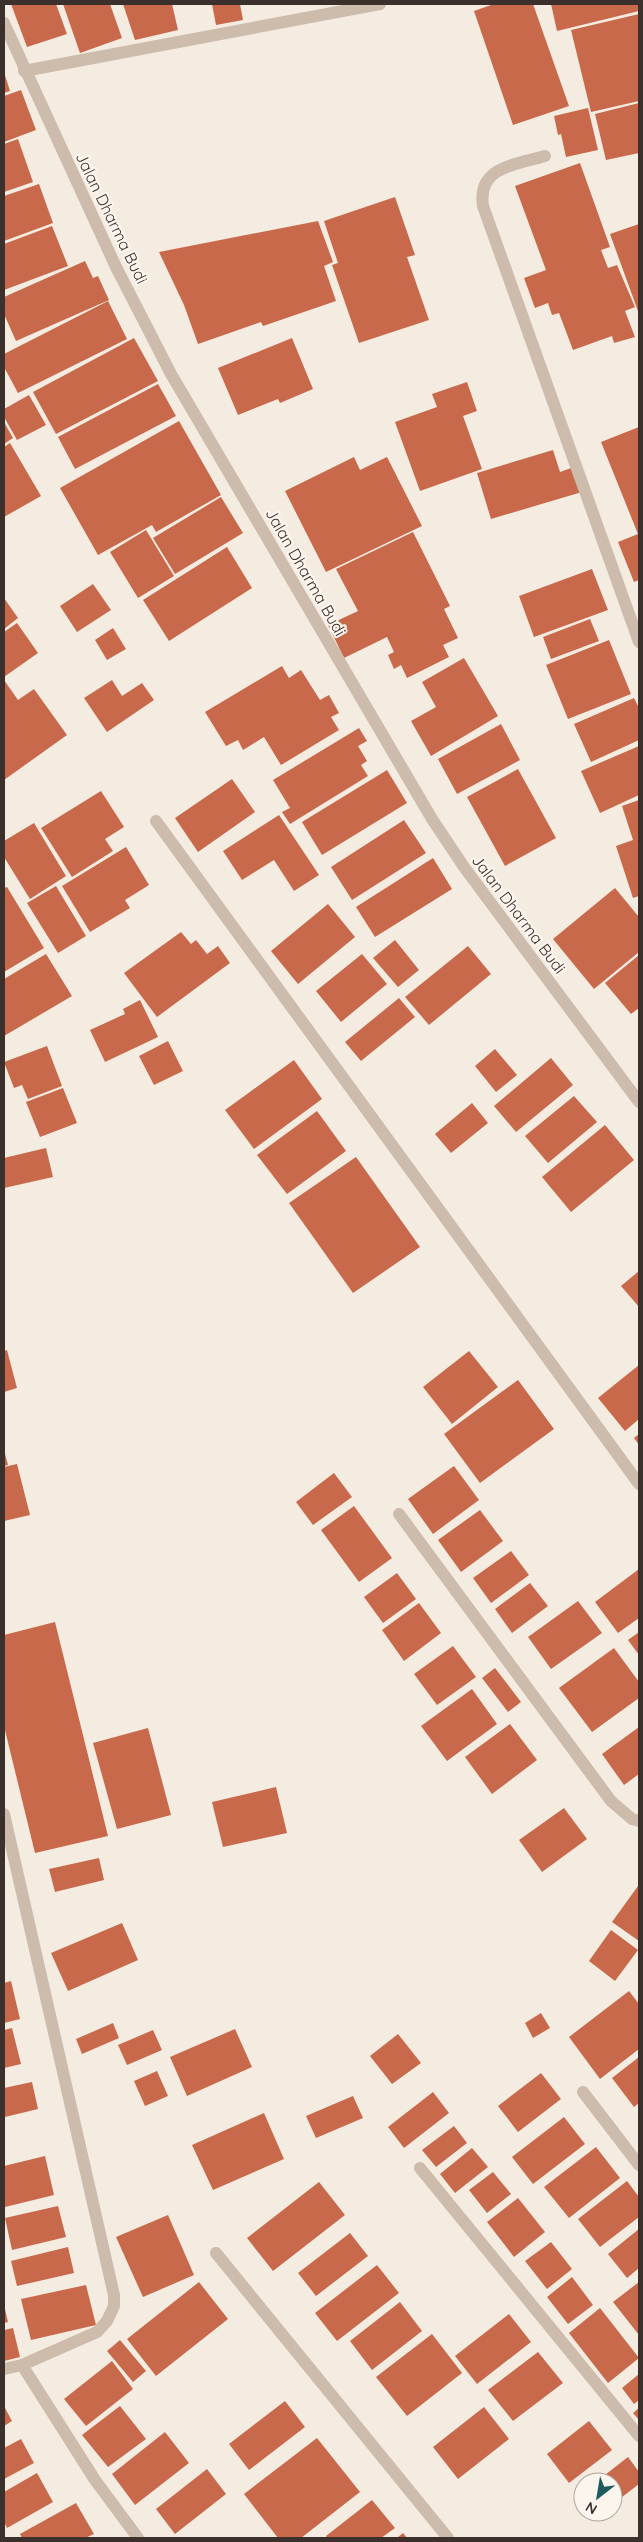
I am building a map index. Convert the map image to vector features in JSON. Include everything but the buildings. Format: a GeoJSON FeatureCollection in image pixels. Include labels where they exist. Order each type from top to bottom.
{"type":"FeatureCollection","features":[{"type":"Feature","properties":{"kind":"street"},"geometry":{"type":"LineString","coordinates":[[24,71],[380,4]]}},
{"type":"Feature","properties":{"kind":"street","name":"Jalan Dharma Budi"},"geometry":{"type":"LineString","coordinates":[[4,23],[24,71],[116,267],[171,374],[432,819],[464,867],[639,1102]]}},
{"type":"Feature","properties":{"kind":"street"},"geometry":{"type":"LineString","coordinates":[[545,156],[496,171],[487,179],[483,190],[484,206],[639,642]]}},
{"type":"Feature","properties":{"kind":"street"},"geometry":{"type":"LineString","coordinates":[[156,821],[639,1484]]}},
{"type":"Feature","properties":{"kind":"street"},"geometry":{"type":"LineString","coordinates":[[399,1514],[611,1801],[632,1819],[639,1821]]}},
{"type":"Feature","properties":{"kind":"street"},"geometry":{"type":"LineString","coordinates":[[4,1814],[114,2295],[114,2306],[107,2320],[97,2332],[22,2365],[4,2369]]}},
{"type":"Feature","properties":{"kind":"street"},"geometry":{"type":"LineString","coordinates":[[583,2092],[639,2165]]}},
{"type":"Feature","properties":{"kind":"street"},"geometry":{"type":"LineString","coordinates":[[420,2168],[639,2436]]}},
{"type":"Feature","properties":{"kind":"street"},"geometry":{"type":"LineString","coordinates":[[216,2253],[448,2538]]}},
{"type":"Feature","properties":{"kind":"street"},"geometry":{"type":"LineString","coordinates":[[22,2365],[96,2480],[138,2538]]}}]}
